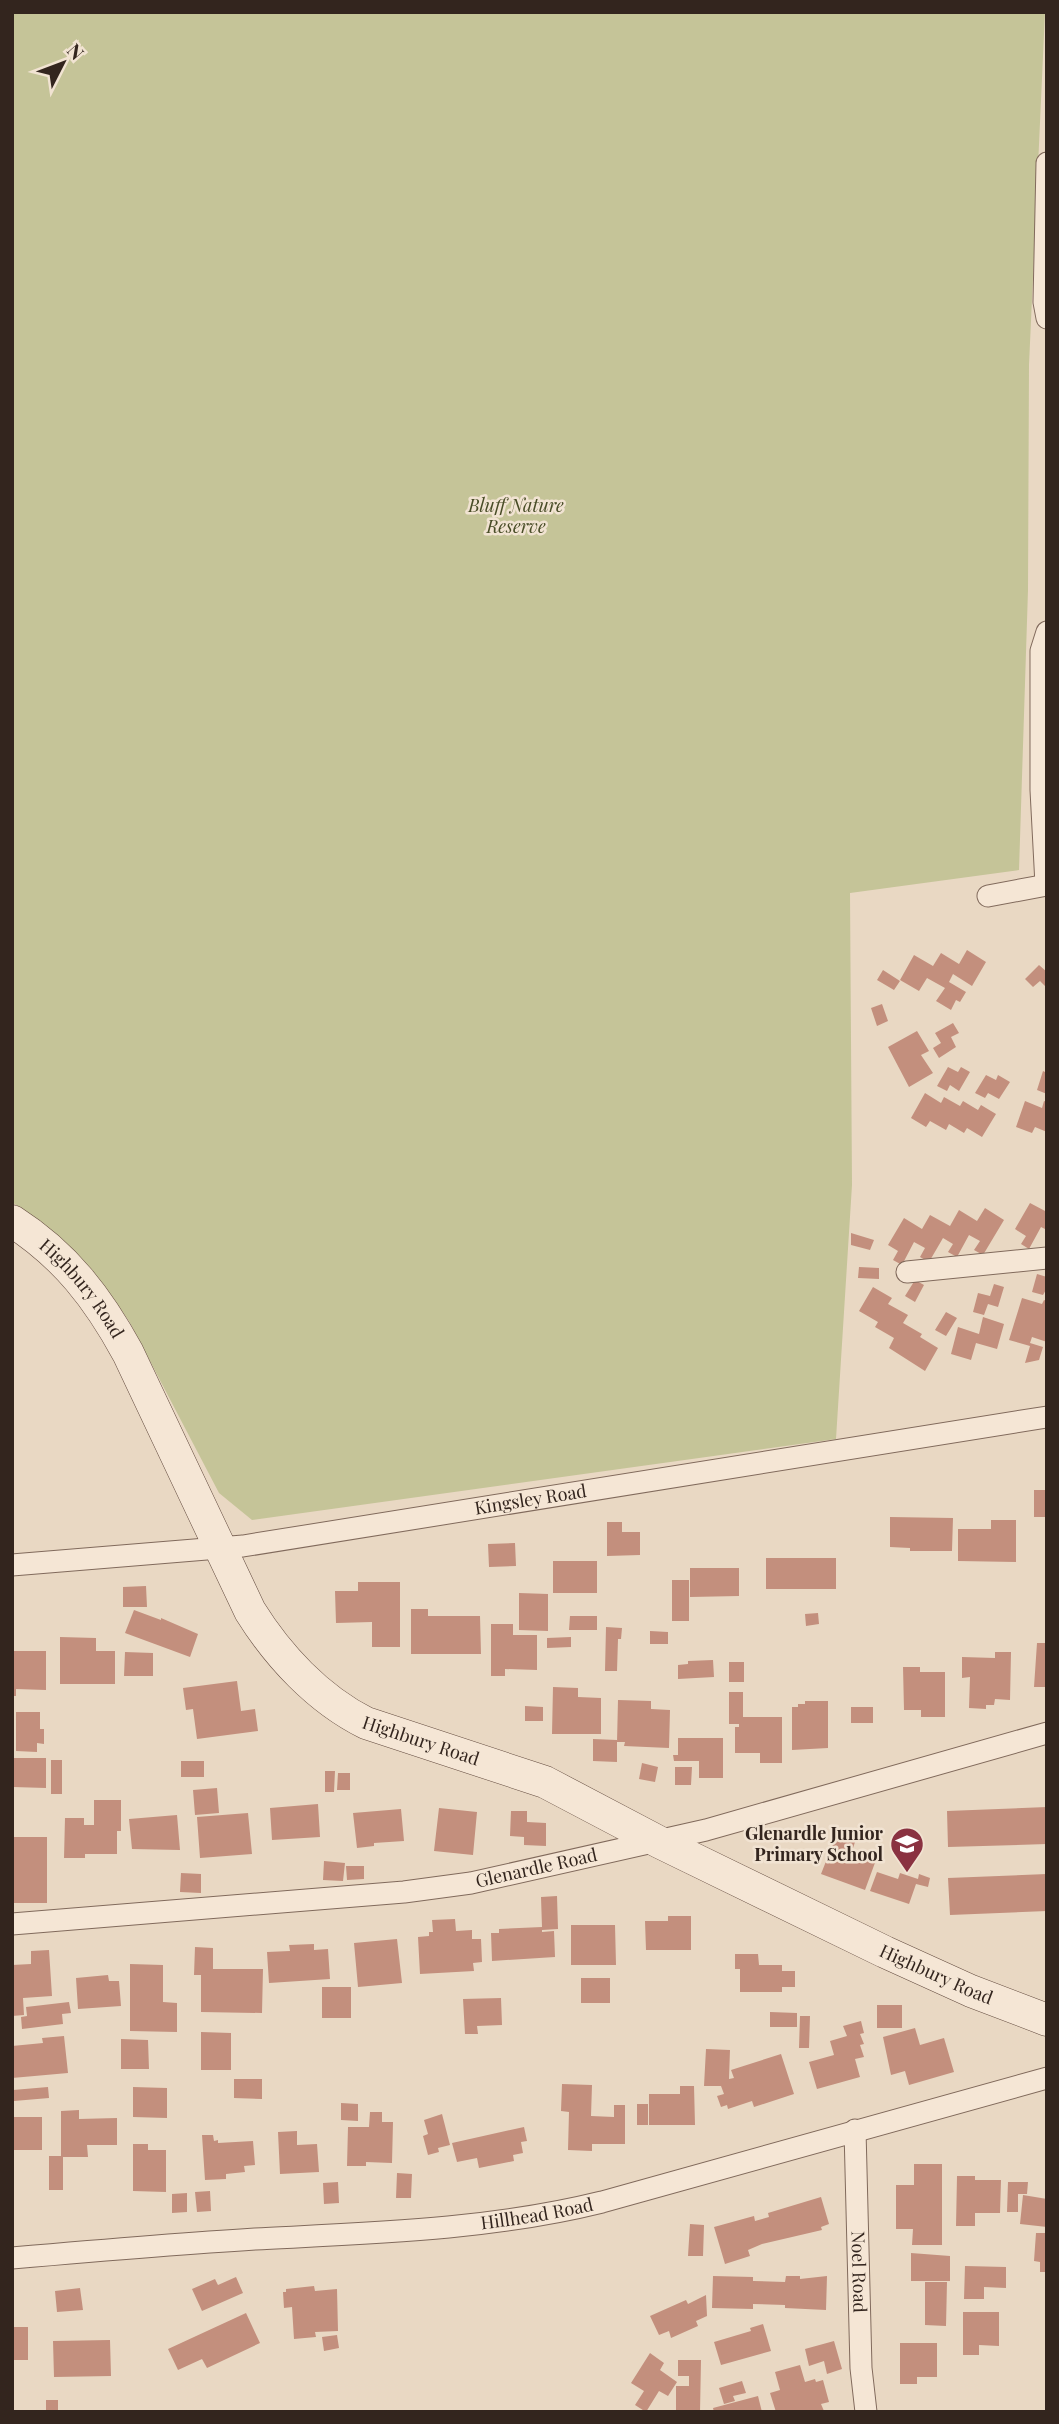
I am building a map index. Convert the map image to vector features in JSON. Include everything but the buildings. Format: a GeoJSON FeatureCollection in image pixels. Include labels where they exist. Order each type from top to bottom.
{"type":"FeatureCollection","features":[{"type":"Feature","properties":{"kind":"street"},"geometry":{"type":"LineString","coordinates":[[1047,163],[1044,302],[1047,318]]}},
{"type":"Feature","properties":{"kind":"street"},"geometry":{"type":"LineString","coordinates":[[988,896],[1046,885],[1041,790],[1041,651],[1047,632]]}},
{"type":"Feature","properties":{"kind":"street","name":"Highbury Road"},"geometry":{"type":"LineString","coordinates":[[12,1221],[45,1244],[91,1292],[128,1353],[250,1611],[266,1636],[304,1678],[349,1714],[366,1723],[545,1782],[659,1842],[885,1952],[971,1991],[1047,2020]]}},
{"type":"Feature","properties":{"kind":"street"},"geometry":{"type":"LineString","coordinates":[[907,1272],[1047,1258]]}},
{"type":"Feature","properties":{"kind":"street","name":"Kingsley Road"},"geometry":{"type":"LineString","coordinates":[[12,1565],[256,1544],[1047,1418]]}},
{"type":"Feature","properties":{"kind":"street","name":"Glenardle Road"},"geometry":{"type":"LineString","coordinates":[[12,1924],[404,1892],[471,1883],[523,1873],[589,1855],[659,1842],[1047,1733]]}},
{"type":"Feature","properties":{"kind":"street","name":"Hillhead Road"},"geometry":{"type":"LineString","coordinates":[[12,2258],[167,2244],[404,2232],[531,2218],[602,2202],[1047,2078]]}},
{"type":"Feature","properties":{"kind":"street","name":"Noel Road"},"geometry":{"type":"LineString","coordinates":[[855,2130],[861,2368],[866,2412]]}},
{"type":"Feature","properties":{"kind":"green space","name":"Bluff Nature Reserve"},"geometry":{"type":"Polygon","coordinates":[[[12,12],[1045,12],[1029,365],[1028,590],[1019,870],[850,893],[852,1185],[836,1439],[252,1520],[219,1493],[129,1321],[97,1276],[56,1234],[12,1202],[12,12]]]}},
{"type":"Feature","properties":{"kind":"place","name":"Glenardle Junior Primary School"},"geometry":{"type":"Point","coordinates":[907,1874]}}]}
